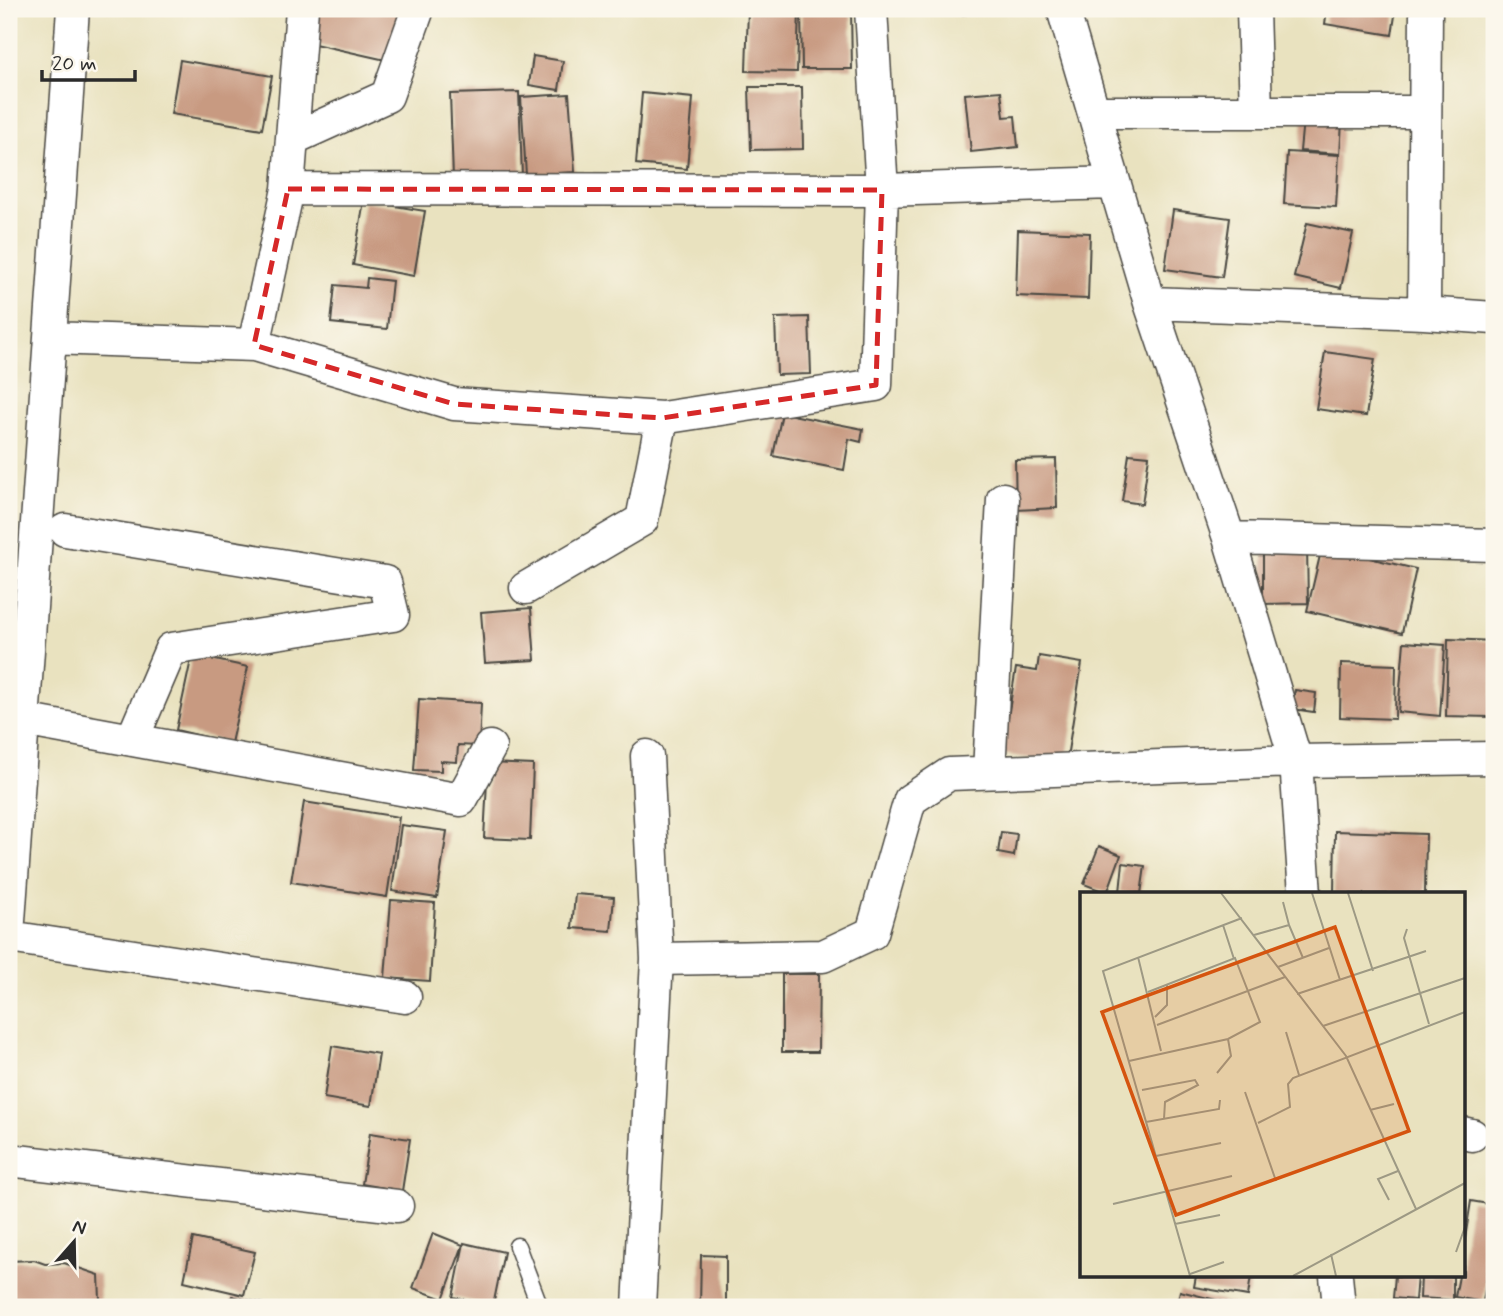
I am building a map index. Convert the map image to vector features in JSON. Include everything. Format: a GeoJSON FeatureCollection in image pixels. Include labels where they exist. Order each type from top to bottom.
{"type":"FeatureCollection","features":[{"type":"Feature","properties":{"kind":"street"},"geometry":{"type":"LineString","coordinates":[[9,921],[73,9]]}},
{"type":"Feature","properties":{"kind":"street"},"geometry":{"type":"LineString","coordinates":[[254,345],[288,190],[302,9]]}},
{"type":"Feature","properties":{"kind":"street"},"geometry":{"type":"LineString","coordinates":[[292,139],[387,96],[418,9]]}},
{"type":"Feature","properties":{"kind":"street"},"geometry":{"type":"LineString","coordinates":[[50,338],[254,345],[454,404],[662,418],[876,385],[882,190],[871,9]]}},
{"type":"Feature","properties":{"kind":"street"},"geometry":{"type":"LineString","coordinates":[[1063,9],[1150,303],[1229,538],[1296,761],[1305,892]]}},
{"type":"Feature","properties":{"kind":"street"},"geometry":{"type":"LineString","coordinates":[[1253,9],[1256,112]]}},
{"type":"Feature","properties":{"kind":"street"},"geometry":{"type":"LineString","coordinates":[[1423,313],[1426,9]]}},
{"type":"Feature","properties":{"kind":"street"},"geometry":{"type":"LineString","coordinates":[[1094,111],[1425,112]]}},
{"type":"Feature","properties":{"kind":"street"},"geometry":{"type":"LineString","coordinates":[[288,190],[882,190],[1114,183]]}},
{"type":"Feature","properties":{"kind":"street"},"geometry":{"type":"LineString","coordinates":[[1150,303],[1494,318]]}},
{"type":"Feature","properties":{"kind":"street"},"geometry":{"type":"LineString","coordinates":[[526,588],[642,520],[662,418]]}},
{"type":"Feature","properties":{"kind":"street"},"geometry":{"type":"LineString","coordinates":[[989,772],[1003,499]]}},
{"type":"Feature","properties":{"kind":"street"},"geometry":{"type":"LineString","coordinates":[[65,530],[385,582],[393,615],[172,649],[132,740]]}},
{"type":"Feature","properties":{"kind":"street"},"geometry":{"type":"LineString","coordinates":[[1229,538],[1494,545]]}},
{"type":"Feature","properties":{"kind":"street"},"geometry":{"type":"LineString","coordinates":[[23,720],[461,800],[490,747]]}},
{"type":"Feature","properties":{"kind":"street"},"geometry":{"type":"LineString","coordinates":[[639,1307],[657,959],[647,756]]}},
{"type":"Feature","properties":{"kind":"street"},"geometry":{"type":"LineString","coordinates":[[657,959],[823,956],[872,933],[910,800],[949,774],[1296,761],[1494,758]]}},
{"type":"Feature","properties":{"kind":"street"},"geometry":{"type":"LineString","coordinates":[[9,937],[405,997]]}},
{"type":"Feature","properties":{"kind":"street"},"geometry":{"type":"LineString","coordinates":[[9,1160],[397,1206]]}},
{"type":"Feature","properties":{"kind":"street"},"geometry":{"type":"LineString","coordinates":[[1336,1278],[1339,1307]]}},
{"type":"Feature","properties":{"kind":"lane"},"geometry":{"type":"LineString","coordinates":[[516,1246],[540,1307]]}},
{"type":"Feature","properties":{"kind":"highlighted area"},"geometry":{"type":"Polygon","coordinates":[[[288,189],[882,190],[876,385],[662,418],[454,404],[254,345],[288,189]]]}},
{"type":"Feature","properties":{"kind":"building"},"geometry":{"type":"Polygon","coordinates":[[[318,9],[385,9],[401,12],[390,61],[310,43],[318,9]]]}},
{"type":"Feature","properties":{"kind":"building"},"geometry":{"type":"Polygon","coordinates":[[[748,9],[799,9],[797,72],[746,71],[748,9]]]}},
{"type":"Feature","properties":{"kind":"building"},"geometry":{"type":"Polygon","coordinates":[[[801,9],[851,9],[852,69],[802,69],[801,9]]]}},
{"type":"Feature","properties":{"kind":"building"},"geometry":{"type":"Polygon","coordinates":[[[954,9],[1005,9],[1006,11],[955,15],[954,9]]]}},
{"type":"Feature","properties":{"kind":"building"},"geometry":{"type":"Polygon","coordinates":[[[1327,9],[1396,9],[1392,35],[1325,24],[1327,9]]]}},
{"type":"Feature","properties":{"kind":"building"},"geometry":{"type":"Polygon","coordinates":[[[533,56],[563,61],[559,90],[529,85],[533,56]]]}},
{"type":"Feature","properties":{"kind":"building"},"geometry":{"type":"Polygon","coordinates":[[[180,60],[272,76],[262,129],[171,114],[180,60]]]}},
{"type":"Feature","properties":{"kind":"building"},"geometry":{"type":"Polygon","coordinates":[[[749,87],[802,87],[803,149],[751,150],[749,87]]]}},
{"type":"Feature","properties":{"kind":"building"},"geometry":{"type":"Polygon","coordinates":[[[1001,91],[1004,117],[1015,116],[1018,147],[971,152],[965,94],[1001,91]]]}},
{"type":"Feature","properties":{"kind":"building"},"geometry":{"type":"Polygon","coordinates":[[[519,92],[522,176],[453,178],[450,94],[519,92]]]}},
{"type":"Feature","properties":{"kind":"building"},"geometry":{"type":"Polygon","coordinates":[[[642,93],[693,98],[687,169],[636,164],[642,93]]]}},
{"type":"Feature","properties":{"kind":"building"},"geometry":{"type":"Polygon","coordinates":[[[569,94],[575,172],[526,175],[521,97],[569,94]]]}},
{"type":"Feature","properties":{"kind":"building"},"geometry":{"type":"Polygon","coordinates":[[[1303,119],[1342,122],[1340,154],[1300,151],[1303,119]]]}},
{"type":"Feature","properties":{"kind":"building"},"geometry":{"type":"Polygon","coordinates":[[[1287,152],[1339,155],[1336,207],[1284,204],[1287,152]]]}},
{"type":"Feature","properties":{"kind":"building"},"geometry":{"type":"Polygon","coordinates":[[[364,201],[425,211],[414,276],[353,265],[364,201]]]}},
{"type":"Feature","properties":{"kind":"building"},"geometry":{"type":"Polygon","coordinates":[[[1173,210],[1230,218],[1222,277],[1165,269],[1173,210]]]}},
{"type":"Feature","properties":{"kind":"building"},"geometry":{"type":"Polygon","coordinates":[[[1307,223],[1353,233],[1341,288],[1294,277],[1307,223]]]}},
{"type":"Feature","properties":{"kind":"building"},"geometry":{"type":"Polygon","coordinates":[[[1018,230],[1090,233],[1088,299],[1016,296],[1018,230]]]}},
{"type":"Feature","properties":{"kind":"building"},"geometry":{"type":"Polygon","coordinates":[[[367,278],[392,281],[387,329],[331,323],[335,285],[366,288],[367,278]]]}},
{"type":"Feature","properties":{"kind":"building"},"geometry":{"type":"Polygon","coordinates":[[[809,317],[811,374],[777,375],[775,318],[809,317]]]}},
{"type":"Feature","properties":{"kind":"building"},"geometry":{"type":"Polygon","coordinates":[[[1325,352],[1375,359],[1366,416],[1316,409],[1325,352]]]}},
{"type":"Feature","properties":{"kind":"building"},"geometry":{"type":"Polygon","coordinates":[[[782,413],[863,429],[861,442],[849,439],[844,470],[773,456],[782,413]]]}},
{"type":"Feature","properties":{"kind":"building"},"geometry":{"type":"Polygon","coordinates":[[[1129,454],[1149,456],[1142,504],[1122,501],[1129,454]]]}},
{"type":"Feature","properties":{"kind":"building"},"geometry":{"type":"Polygon","coordinates":[[[1056,459],[1057,508],[1016,510],[1015,460],[1056,459]]]}},
{"type":"Feature","properties":{"kind":"building"},"geometry":{"type":"Polygon","coordinates":[[[1263,547],[1307,547],[1308,603],[1263,604],[1263,547]]]}},
{"type":"Feature","properties":{"kind":"building"},"geometry":{"type":"Polygon","coordinates":[[[1322,547],[1416,569],[1402,633],[1307,611],[1322,547]]]}},
{"type":"Feature","properties":{"kind":"building"},"geometry":{"type":"Polygon","coordinates":[[[531,608],[535,660],[485,663],[481,612],[531,608]]]}},
{"type":"Feature","properties":{"kind":"building"},"geometry":{"type":"Polygon","coordinates":[[[1448,639],[1494,641],[1491,717],[1446,716],[1448,639]]]}},
{"type":"Feature","properties":{"kind":"building"},"geometry":{"type":"Polygon","coordinates":[[[1404,642],[1445,645],[1440,716],[1398,712],[1404,642]]]}},
{"type":"Feature","properties":{"kind":"building"},"geometry":{"type":"Polygon","coordinates":[[[192,655],[248,667],[231,743],[176,730],[192,655]]]}},
{"type":"Feature","properties":{"kind":"building"},"geometry":{"type":"Polygon","coordinates":[[[1039,656],[1082,663],[1066,764],[1002,754],[1016,668],[1037,671],[1039,656]]]}},
{"type":"Feature","properties":{"kind":"building"},"geometry":{"type":"Polygon","coordinates":[[[1341,663],[1396,665],[1395,719],[1340,717],[1341,663]]]}},
{"type":"Feature","properties":{"kind":"building"},"geometry":{"type":"Polygon","coordinates":[[[1295,690],[1316,693],[1314,712],[1292,709],[1295,690]]]}},
{"type":"Feature","properties":{"kind":"building"},"geometry":{"type":"Polygon","coordinates":[[[419,699],[481,703],[479,746],[458,745],[457,762],[441,761],[441,771],[414,770],[419,699]]]}},
{"type":"Feature","properties":{"kind":"building"},"geometry":{"type":"Polygon","coordinates":[[[488,763],[533,765],[530,840],[484,838],[488,763]]]}},
{"type":"Feature","properties":{"kind":"building"},"geometry":{"type":"Polygon","coordinates":[[[304,802],[399,817],[387,897],[291,882],[304,802]]]}},
{"type":"Feature","properties":{"kind":"building"},"geometry":{"type":"Polygon","coordinates":[[[401,825],[447,831],[437,898],[392,891],[401,825]]]}},
{"type":"Feature","properties":{"kind":"building"},"geometry":{"type":"Polygon","coordinates":[[[1335,831],[1426,834],[1425,892],[1334,892],[1335,831]]]}},
{"type":"Feature","properties":{"kind":"building"},"geometry":{"type":"Polygon","coordinates":[[[1001,832],[1017,834],[1014,856],[998,853],[1001,832]]]}},
{"type":"Feature","properties":{"kind":"building"},"geometry":{"type":"Polygon","coordinates":[[[1099,846],[1121,855],[1107,892],[1084,884],[1099,846]]]}},
{"type":"Feature","properties":{"kind":"building"},"geometry":{"type":"Polygon","coordinates":[[[1123,863],[1145,866],[1141,892],[1120,892],[1123,863]]]}},
{"type":"Feature","properties":{"kind":"building"},"geometry":{"type":"Polygon","coordinates":[[[575,894],[614,897],[611,931],[572,928],[575,894]]]}},
{"type":"Feature","properties":{"kind":"building"},"geometry":{"type":"Polygon","coordinates":[[[391,900],[435,903],[430,981],[385,978],[391,900]]]}},
{"type":"Feature","properties":{"kind":"building"},"geometry":{"type":"Polygon","coordinates":[[[782,974],[819,974],[818,1052],[782,1052],[782,974]]]}},
{"type":"Feature","properties":{"kind":"building"},"geometry":{"type":"Polygon","coordinates":[[[332,1046],[379,1054],[371,1106],[324,1098],[332,1046]]]}},
{"type":"Feature","properties":{"kind":"building"},"geometry":{"type":"Polygon","coordinates":[[[370,1133],[410,1139],[402,1191],[362,1184],[370,1133]]]}},
{"type":"Feature","properties":{"kind":"building"},"geometry":{"type":"Polygon","coordinates":[[[1471,1201],[1494,1205],[1494,1233],[1483,1302],[1455,1297],[1459,1278],[1464,1278],[1464,1245],[1471,1201]]]}},
{"type":"Feature","properties":{"kind":"building"},"geometry":{"type":"Polygon","coordinates":[[[433,1233],[463,1245],[443,1299],[413,1288],[433,1233]]]}},
{"type":"Feature","properties":{"kind":"building"},"geometry":{"type":"Polygon","coordinates":[[[193,1238],[255,1252],[244,1295],[184,1281],[193,1238]]]}},
{"type":"Feature","properties":{"kind":"building"},"geometry":{"type":"Polygon","coordinates":[[[464,1243],[504,1252],[493,1306],[453,1297],[464,1243]]]}},
{"type":"Feature","properties":{"kind":"building"},"geometry":{"type":"Polygon","coordinates":[[[701,1255],[726,1256],[726,1307],[700,1307],[701,1255]]]}},
{"type":"Feature","properties":{"kind":"building"},"geometry":{"type":"Polygon","coordinates":[[[34,1260],[45,1264],[64,1263],[99,1275],[100,1300],[97,1307],[9,1307],[9,1261],[34,1260]]]}},
{"type":"Feature","properties":{"kind":"building"},"geometry":{"type":"Polygon","coordinates":[[[1196,1278],[1251,1278],[1248,1296],[1194,1287],[1196,1278]]]}},
{"type":"Feature","properties":{"kind":"building"},"geometry":{"type":"Polygon","coordinates":[[[1395,1278],[1417,1278],[1415,1300],[1393,1298],[1395,1278]]]}},
{"type":"Feature","properties":{"kind":"building"},"geometry":{"type":"Polygon","coordinates":[[[1421,1278],[1453,1278],[1453,1300],[1420,1298],[1421,1278]]]}},
{"type":"Feature","properties":{"kind":"building"},"geometry":{"type":"Polygon","coordinates":[[[1180,1291],[1240,1306],[1240,1307],[1176,1307],[1180,1291]]]}},
{"type":"Feature","properties":{"kind":"building"},"geometry":{"type":"Polygon","coordinates":[[[232,1296],[272,1306],[272,1307],[229,1307],[232,1296]]]}}]}
